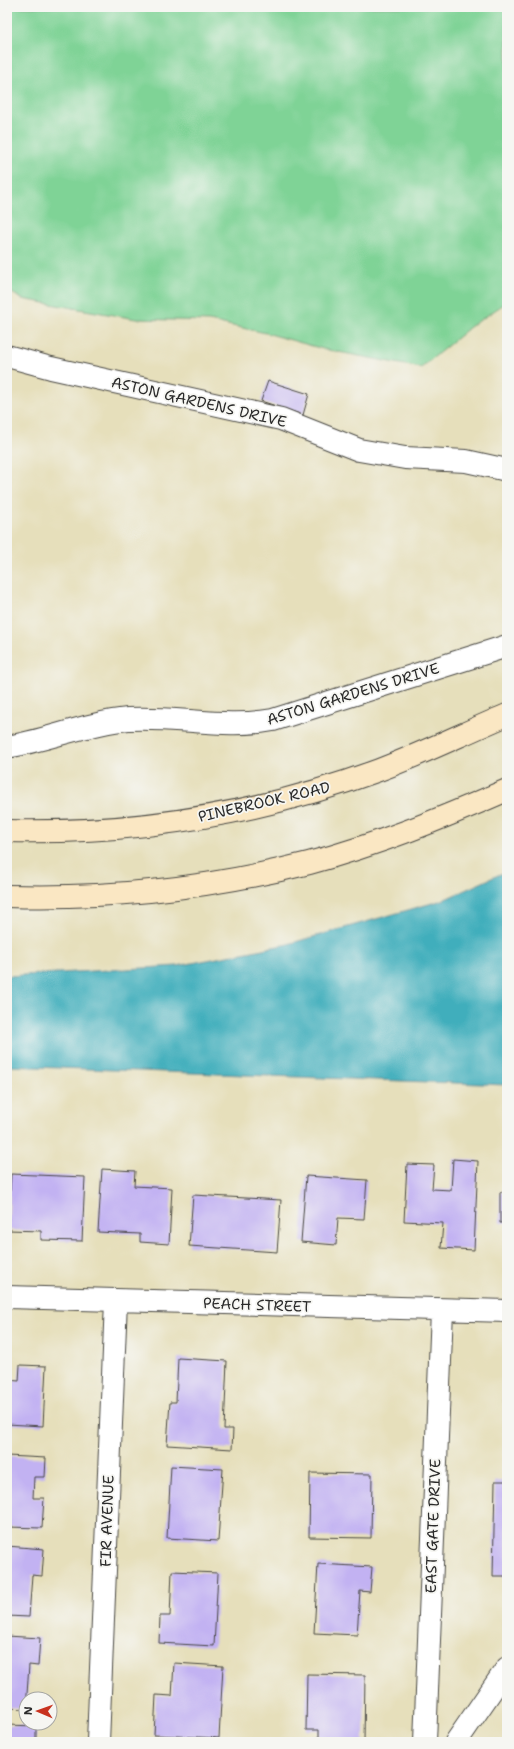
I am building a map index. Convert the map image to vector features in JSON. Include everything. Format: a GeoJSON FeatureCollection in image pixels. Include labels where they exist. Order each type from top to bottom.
{"type":"FeatureCollection","features":[{"type":"Feature","properties":{"kind":"street","name":"ASTON GARDENS DRIVE"},"geometry":{"type":"LineString","coordinates":[[7,356],[51,368],[282,419],[339,443],[366,452],[405,458],[466,461],[507,470]]}},
{"type":"Feature","properties":{"kind":"street","name":"ASTON GARDENS DRIVE"},"geometry":{"type":"LineString","coordinates":[[7,747],[26,744],[89,726],[128,720],[147,719],[239,724],[274,720],[507,646]]}},
{"type":"Feature","properties":{"kind":"street","name":"PINEBROOK ROAD"},"geometry":{"type":"LineString","coordinates":[[7,831],[55,832],[110,829],[199,818],[256,807],[317,791],[380,770],[507,715]]}},
{"type":"Feature","properties":{"kind":"street"},"geometry":{"type":"LineString","coordinates":[[7,896],[92,895],[157,890],[232,879],[276,870],[316,860],[400,833],[443,818],[507,790]]}},
{"type":"Feature","properties":{"kind":"street","name":"PEACH STREET"},"geometry":{"type":"LineString","coordinates":[[7,1297],[507,1312]]}},
{"type":"Feature","properties":{"kind":"street","name":"FIR AVENUE"},"geometry":{"type":"LineString","coordinates":[[98,1742],[116,1301]]}},
{"type":"Feature","properties":{"kind":"street","name":"EAST GATE DRIVE"},"geometry":{"type":"LineString","coordinates":[[425,1742],[442,1310]]}},
{"type":"Feature","properties":{"kind":"street"},"geometry":{"type":"LineString","coordinates":[[456,1742],[507,1668]]}},
{"type":"Feature","properties":{"kind":"green space"},"geometry":{"type":"Polygon","coordinates":[[[7,7],[507,7],[507,302],[470,327],[421,368],[323,349],[266,333],[209,321],[136,319],[22,299],[7,290],[7,7]]]}},
{"type":"Feature","properties":{"kind":"water"},"geometry":{"type":"Polygon","coordinates":[[[507,871],[507,1085],[7,1066],[7,976],[177,966],[288,944],[443,900],[507,871]]]}},
{"type":"Feature","properties":{"kind":"building"},"geometry":{"type":"Polygon","coordinates":[[[268,381],[309,394],[303,415],[261,401],[268,381]]]}},
{"type":"Feature","properties":{"kind":"building"},"geometry":{"type":"Polygon","coordinates":[[[453,1159],[478,1161],[474,1250],[441,1248],[443,1223],[404,1221],[407,1164],[434,1165],[432,1189],[451,1190],[453,1159]]]}},
{"type":"Feature","properties":{"kind":"building"},"geometry":{"type":"Polygon","coordinates":[[[102,1169],[135,1171],[134,1186],[172,1188],[169,1244],[140,1242],[140,1234],[98,1232],[102,1169]]]}},
{"type":"Feature","properties":{"kind":"building"},"geometry":{"type":"Polygon","coordinates":[[[11,1174],[85,1177],[82,1241],[41,1240],[41,1231],[8,1230],[11,1174]]]}},
{"type":"Feature","properties":{"kind":"building"},"geometry":{"type":"Polygon","coordinates":[[[306,1176],[367,1180],[364,1219],[338,1218],[336,1245],[301,1242],[306,1176]]]}},
{"type":"Feature","properties":{"kind":"building"},"geometry":{"type":"Polygon","coordinates":[[[500,1192],[507,1192],[507,1223],[500,1223],[500,1192]]]}},
{"type":"Feature","properties":{"kind":"building"},"geometry":{"type":"Polygon","coordinates":[[[193,1195],[281,1200],[277,1252],[189,1246],[193,1195]]]}},
{"type":"Feature","properties":{"kind":"building"},"geometry":{"type":"Polygon","coordinates":[[[178,1358],[227,1361],[224,1429],[233,1429],[232,1449],[167,1445],[170,1402],[176,1402],[178,1358]]]}},
{"type":"Feature","properties":{"kind":"building"},"geometry":{"type":"Polygon","coordinates":[[[20,1365],[46,1366],[43,1426],[7,1424],[7,1380],[19,1381],[20,1365]]]}},
{"type":"Feature","properties":{"kind":"building"},"geometry":{"type":"Polygon","coordinates":[[[505,1378],[507,1378],[507,1418],[504,1418],[505,1378]]]}},
{"type":"Feature","properties":{"kind":"building"},"geometry":{"type":"Polygon","coordinates":[[[7,1456],[46,1458],[45,1477],[34,1477],[33,1498],[44,1498],[42,1528],[7,1527],[7,1456]]]}},
{"type":"Feature","properties":{"kind":"building"},"geometry":{"type":"Polygon","coordinates":[[[171,1466],[223,1469],[218,1541],[167,1538],[171,1466]]]}},
{"type":"Feature","properties":{"kind":"building"},"geometry":{"type":"Polygon","coordinates":[[[310,1473],[372,1474],[371,1538],[309,1537],[310,1473]]]}},
{"type":"Feature","properties":{"kind":"building"},"geometry":{"type":"Polygon","coordinates":[[[495,1481],[507,1481],[507,1576],[493,1576],[495,1481]]]}},
{"type":"Feature","properties":{"kind":"building"},"geometry":{"type":"Polygon","coordinates":[[[7,1546],[44,1549],[42,1576],[32,1575],[29,1617],[7,1616],[7,1546]]]}},
{"type":"Feature","properties":{"kind":"building"},"geometry":{"type":"Polygon","coordinates":[[[318,1564],[372,1567],[370,1592],[360,1591],[357,1635],[314,1633],[318,1564]]]}},
{"type":"Feature","properties":{"kind":"building"},"geometry":{"type":"Polygon","coordinates":[[[172,1571],[218,1573],[214,1646],[159,1643],[160,1616],[170,1616],[172,1571]]]}},
{"type":"Feature","properties":{"kind":"building"},"geometry":{"type":"Polygon","coordinates":[[[7,1636],[40,1638],[38,1666],[29,1665],[27,1691],[18,1691],[18,1709],[7,1708],[7,1636]]]}},
{"type":"Feature","properties":{"kind":"building"},"geometry":{"type":"Polygon","coordinates":[[[174,1663],[223,1666],[219,1738],[154,1735],[156,1695],[172,1696],[174,1663]]]}},
{"type":"Feature","properties":{"kind":"building"},"geometry":{"type":"Polygon","coordinates":[[[307,1674],[365,1675],[364,1742],[319,1742],[319,1730],[306,1730],[307,1674]]]}},
{"type":"Feature","properties":{"kind":"building"},"geometry":{"type":"Polygon","coordinates":[[[7,1725],[18,1725],[18,1731],[36,1731],[36,1742],[7,1742],[7,1725]]]}}]}
